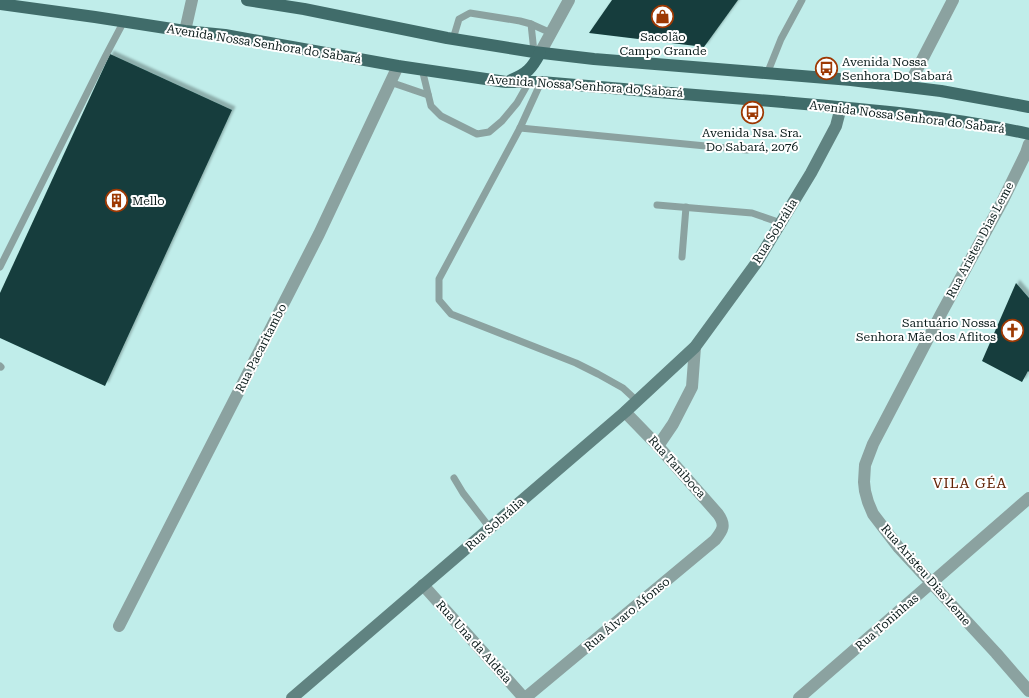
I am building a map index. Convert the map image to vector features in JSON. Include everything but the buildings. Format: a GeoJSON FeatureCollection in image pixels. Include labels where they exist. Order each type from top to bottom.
{"type":"FeatureCollection","features":[{"type":"Feature","properties":{"kind":"main road"},"geometry":{"type":"LineString","coordinates":[[247,0],[304,9],[453,39],[537,53],[594,60],[851,80],[941,91],[1029,107]]}},
{"type":"Feature","properties":{"kind":"main road","name":"Avenida Nossa Senhora do Sabará"},"geometry":{"type":"LineString","coordinates":[[0,4],[185,31],[225,35],[398,66],[506,82],[535,82],[841,107],[945,119],[1029,134]]}},
{"type":"Feature","properties":{"kind":"main road"},"geometry":{"type":"LineString","coordinates":[[506,82],[525,74],[531,69],[537,53]]}},
{"type":"Feature","properties":{"kind":"street"},"geometry":{"type":"LineString","coordinates":[[185,31],[192,0]]}},
{"type":"Feature","properties":{"kind":"street"},"geometry":{"type":"LineString","coordinates":[[537,53],[551,33],[569,0]]}},
{"type":"Feature","properties":{"kind":"street"},"geometry":{"type":"LineString","coordinates":[[908,87],[953,0]]}},
{"type":"Feature","properties":{"kind":"street","name":"Rua Pacaritambo"},"geometry":{"type":"LineString","coordinates":[[119,626],[319,234],[398,66]]}},
{"type":"Feature","properties":{"kind":"street","name":"Rua Sobrália"},"geometry":{"type":"LineString","coordinates":[[292,698],[625,412],[695,347],[756,262],[811,174],[836,126],[841,107]]}},
{"type":"Feature","properties":{"kind":"street","name":"Rua Aristeu Dias Leme"},"geometry":{"type":"LineString","coordinates":[[1029,144],[1002,202],[942,312],[873,444],[865,465],[864,482],[868,502],[873,514],[899,548],[932,582],[1029,691]]}},
{"type":"Feature","properties":{"kind":"street"},"geometry":{"type":"LineString","coordinates":[[658,446],[673,424],[692,387],[695,347]]}},
{"type":"Feature","properties":{"kind":"street","name":"Rua Taniboca"},"geometry":{"type":"LineString","coordinates":[[625,412],[658,446],[718,514],[722,519],[723,525]]}},
{"type":"Feature","properties":{"kind":"street","name":"Rua Toninhas"},"geometry":{"type":"LineString","coordinates":[[799,698],[1029,498]]}},
{"type":"Feature","properties":{"kind":"street","name":"Rua Álvaro Afonso"},"geometry":{"type":"LineString","coordinates":[[524,698],[715,540],[721,532],[723,525]]}},
{"type":"Feature","properties":{"kind":"street","name":"Rua Una da Aldeia"},"geometry":{"type":"LineString","coordinates":[[423,585],[524,698]]}},
{"type":"Feature","properties":{"kind":"lane"},"geometry":{"type":"LineString","coordinates":[[767,74],[781,39],[802,0]]}},
{"type":"Feature","properties":{"kind":"lane"},"geometry":{"type":"LineString","coordinates":[[453,39],[459,19],[470,13],[520,21],[551,33]]}},
{"type":"Feature","properties":{"kind":"lane"},"geometry":{"type":"LineString","coordinates":[[0,267],[104,57],[124,21]]}},
{"type":"Feature","properties":{"kind":"lane"},"geometry":{"type":"LineString","coordinates":[[531,24],[537,53]]}},
{"type":"Feature","properties":{"kind":"lane"},"geometry":{"type":"LineString","coordinates":[[422,69],[431,106],[441,116],[477,134],[489,132],[502,121],[535,82]]}},
{"type":"Feature","properties":{"kind":"lane"},"geometry":{"type":"LineString","coordinates":[[390,82],[428,95]]}},
{"type":"Feature","properties":{"kind":"lane"},"geometry":{"type":"LineString","coordinates":[[535,82],[520,128],[439,279],[439,300],[451,314],[581,366],[623,388],[637,401]]}},
{"type":"Feature","properties":{"kind":"lane"},"geometry":{"type":"LineString","coordinates":[[520,128],[747,150]]}},
{"type":"Feature","properties":{"kind":"lane"},"geometry":{"type":"LineString","coordinates":[[657,205],[752,213],[781,223]]}},
{"type":"Feature","properties":{"kind":"lane"},"geometry":{"type":"LineString","coordinates":[[682,257],[686,207]]}},
{"type":"Feature","properties":{"kind":"lane"},"geometry":{"type":"LineString","coordinates":[[454,478],[490,528]]}},
{"type":"Feature","properties":{"kind":"place","name":"Sacolão Campo Grande"},"geometry":{"type":"Point","coordinates":[663,16]}},
{"type":"Feature","properties":{"kind":"place","name":"Avenida Nossa Senhora Do Sabará"},"geometry":{"type":"Point","coordinates":[827,69]}},
{"type":"Feature","properties":{"kind":"place","name":"Avenida Nsa. Sra. Do Sabará, 2076"},"geometry":{"type":"Point","coordinates":[752,112]}},
{"type":"Feature","properties":{"kind":"place","name":"Mello"},"geometry":{"type":"Point","coordinates":[116,201]}},
{"type":"Feature","properties":{"kind":"place","name":"Santuário Nossa Senhora Mãe dos Aflitos"},"geometry":{"type":"Point","coordinates":[1012,330]}},
{"type":"Feature","properties":{"kind":"district","name":"VILA GÉA"},"geometry":{"type":"Point","coordinates":[970,483]}}]}
